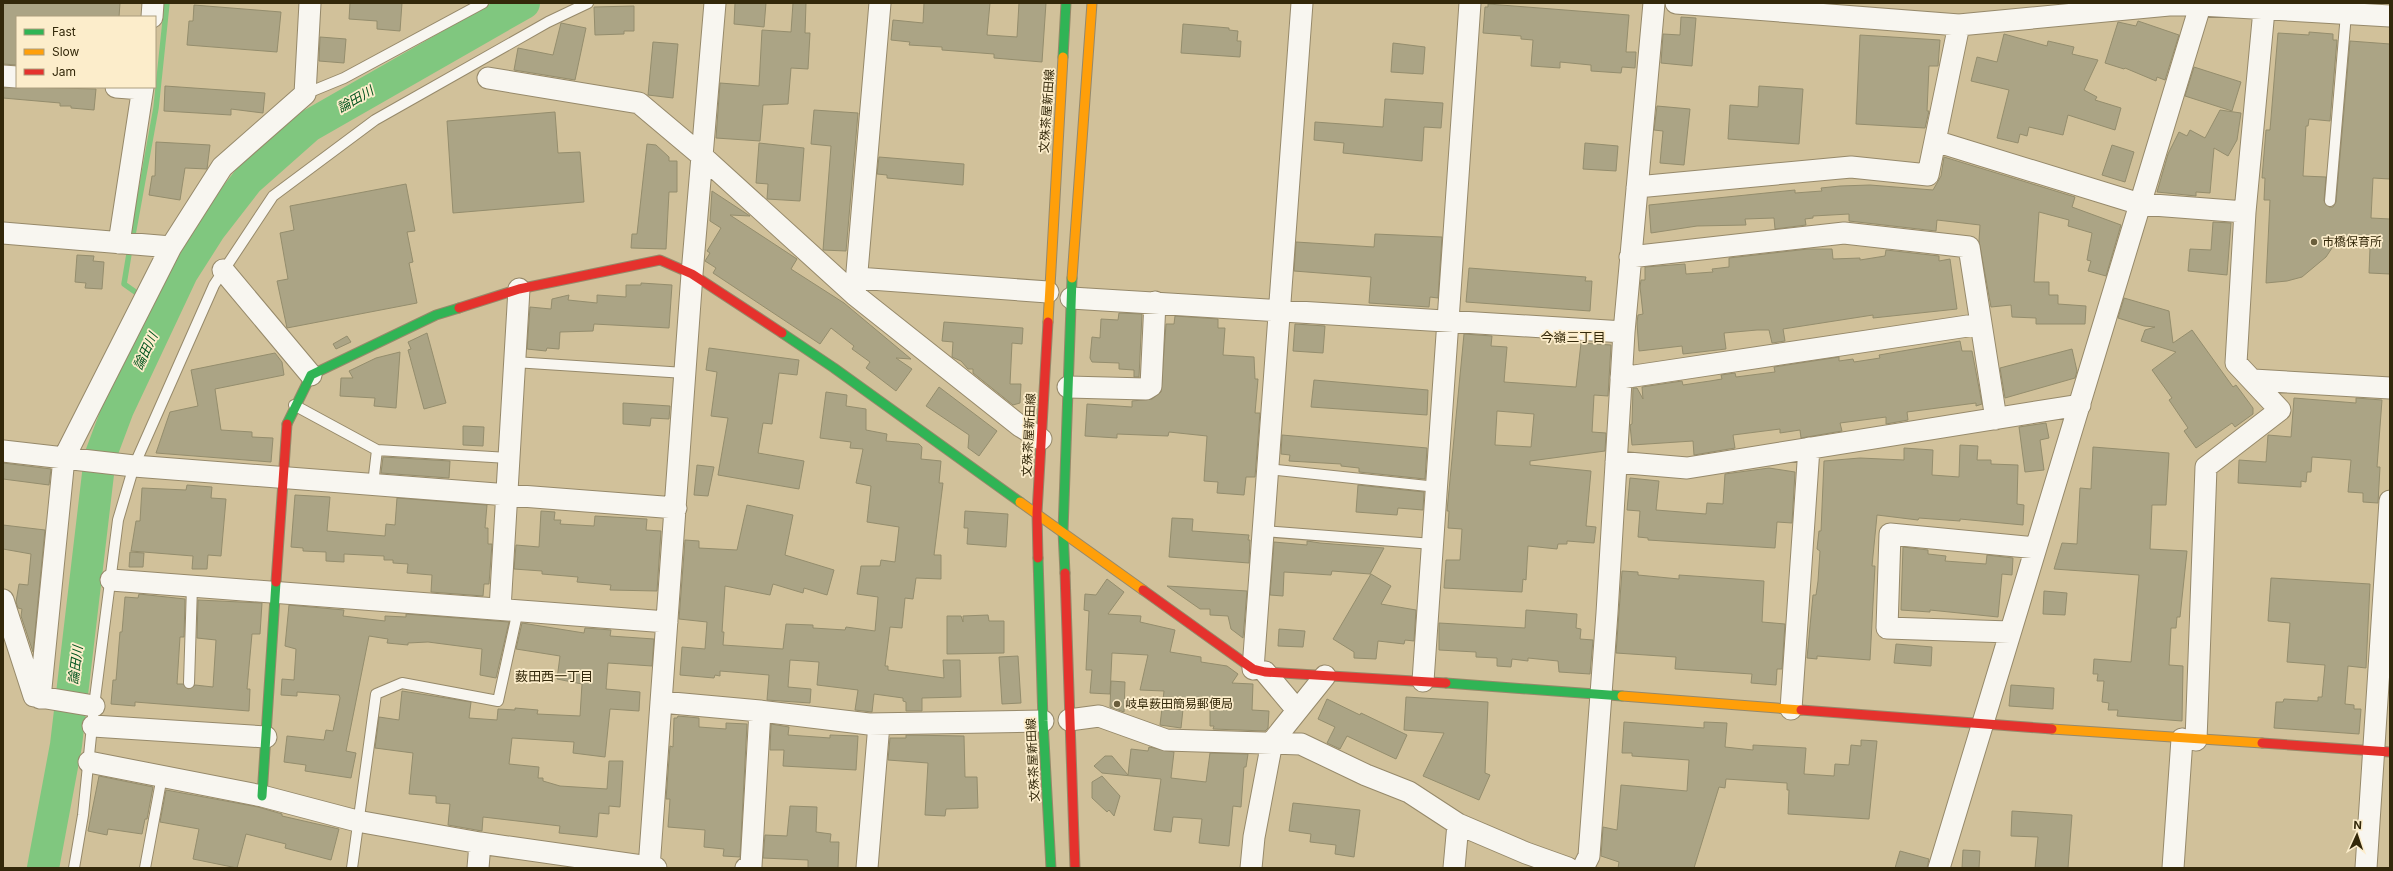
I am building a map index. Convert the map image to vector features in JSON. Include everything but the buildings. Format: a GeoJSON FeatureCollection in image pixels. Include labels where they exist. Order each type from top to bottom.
{"type":"FeatureCollection","features":[{"type":"Feature","properties":{"kind":"street"},"geometry":{"type":"LineString","coordinates":[[152,16],[153,3]]}},
{"type":"Feature","properties":{"kind":"street"},"geometry":{"type":"LineString","coordinates":[[44,699],[69,459],[171,248],[222,166],[305,94],[310,3]]}},
{"type":"Feature","properties":{"kind":"street"},"geometry":{"type":"LineString","coordinates":[[89,762],[262,796],[357,821],[480,843],[651,868],[661,702],[692,274],[715,3]]}},
{"type":"Feature","properties":{"kind":"street"},"geometry":{"type":"LineString","coordinates":[[856,286],[880,3]]}},
{"type":"Feature","properties":{"kind":"street","name":"文殊茶屋新田線"},"geometry":{"type":"LineString","coordinates":[[1052,868],[1043,721],[1037,512],[1048,292],[1066,3]]}},
{"type":"Feature","properties":{"kind":"street"},"geometry":{"type":"LineString","coordinates":[[1075,868],[1063,531],[1071,298],[1092,3]]}},
{"type":"Feature","properties":{"kind":"street"},"geometry":{"type":"LineString","coordinates":[[1259,671],[1262,531],[1302,3]]}},
{"type":"Feature","properties":{"kind":"street"},"geometry":{"type":"LineString","coordinates":[[1423,681],[1470,3]]}},
{"type":"Feature","properties":{"kind":"street"},"geometry":{"type":"LineString","coordinates":[[1583,868],[1589,856],[1624,332],[1654,3]]}},
{"type":"Feature","properties":{"kind":"street"},"geometry":{"type":"LineString","coordinates":[[1676,3],[1705,4],[1959,25],[2052,10],[2201,4],[2264,10],[2390,16]]}},
{"type":"Feature","properties":{"kind":"street"},"geometry":{"type":"LineString","coordinates":[[1939,868],[2201,4]]}},
{"type":"Feature","properties":{"kind":"street"},"geometry":{"type":"LineString","coordinates":[[2173,868],[2189,739],[2206,467],[2280,410],[2236,363],[2246,212],[2264,10]]}},
{"type":"Feature","properties":{"kind":"street"},"geometry":{"type":"LineString","coordinates":[[1637,188],[1851,167],[1928,174],[1959,25]]}},
{"type":"Feature","properties":{"kind":"street"},"geometry":{"type":"LineString","coordinates":[[3,76],[16,78]]}},
{"type":"Feature","properties":{"kind":"street"},"geometry":{"type":"LineString","coordinates":[[488,78],[639,103],[1020,426],[1041,439]]}},
{"type":"Feature","properties":{"kind":"street"},"geometry":{"type":"LineString","coordinates":[[119,243],[142,88]]}},
{"type":"Feature","properties":{"kind":"street"},"geometry":{"type":"LineString","coordinates":[[1935,141],[2140,204],[2246,212]]}},
{"type":"Feature","properties":{"kind":"street"},"geometry":{"type":"LineString","coordinates":[[3,233],[171,248]]}},
{"type":"Feature","properties":{"kind":"street"},"geometry":{"type":"LineString","coordinates":[[1630,257],[1844,233],[1969,247],[1996,419]]}},
{"type":"Feature","properties":{"kind":"street"},"geometry":{"type":"LineString","coordinates":[[262,796],[288,421],[294,406],[311,375],[436,315],[519,289],[660,260],[692,274],[834,368],[1259,671],[1297,710]]}},
{"type":"Feature","properties":{"kind":"street"},"geometry":{"type":"LineString","coordinates":[[223,270],[311,375]]}},
{"type":"Feature","properties":{"kind":"street"},"geometry":{"type":"LineString","coordinates":[[856,286],[1048,292]]}},
{"type":"Feature","properties":{"kind":"street"},"geometry":{"type":"LineString","coordinates":[[509,610],[506,495],[519,289]]}},
{"type":"Feature","properties":{"kind":"street"},"geometry":{"type":"LineString","coordinates":[[1071,298],[1278,309],[1624,332]]}},
{"type":"Feature","properties":{"kind":"street"},"geometry":{"type":"LineString","coordinates":[[1068,387],[1146,389],[1151,386],[1155,302]]}},
{"type":"Feature","properties":{"kind":"street"},"geometry":{"type":"LineString","coordinates":[[1621,378],[1981,324]]}},
{"type":"Feature","properties":{"kind":"street"},"geometry":{"type":"LineString","coordinates":[[2253,380],[2390,388]]}},
{"type":"Feature","properties":{"kind":"street"},"geometry":{"type":"LineString","coordinates":[[1616,462],[1687,468],[2080,405]]}},
{"type":"Feature","properties":{"kind":"street"},"geometry":{"type":"LineString","coordinates":[[1791,709],[1809,448]]}},
{"type":"Feature","properties":{"kind":"street"},"geometry":{"type":"LineString","coordinates":[[3,451],[134,466],[676,508]]}},
{"type":"Feature","properties":{"kind":"street"},"geometry":{"type":"LineString","coordinates":[[2366,868],[2382,752],[2390,501]]}},
{"type":"Feature","properties":{"kind":"street"},"geometry":{"type":"LineString","coordinates":[[2010,632],[1887,628],[1890,534],[2036,548]]}},
{"type":"Feature","properties":{"kind":"street"},"geometry":{"type":"LineString","coordinates":[[111,580],[667,622]]}},
{"type":"Feature","properties":{"kind":"street"},"geometry":{"type":"LineString","coordinates":[[3,600],[34,696],[94,716],[266,737]]}},
{"type":"Feature","properties":{"kind":"street"},"geometry":{"type":"LineString","coordinates":[[1259,671],[1423,681],[1600,696],[2382,752]]}},
{"type":"Feature","properties":{"kind":"street"},"geometry":{"type":"LineString","coordinates":[[1251,868],[1254,837],[1272,742],[1325,676]]}},
{"type":"Feature","properties":{"kind":"street"},"geometry":{"type":"LineString","coordinates":[[661,702],[879,724],[1043,721]]}},
{"type":"Feature","properties":{"kind":"street"},"geometry":{"type":"LineString","coordinates":[[746,868],[751,866],[760,711]]}},
{"type":"Feature","properties":{"kind":"street"},"geometry":{"type":"LineString","coordinates":[[1069,720],[1099,716],[1166,740],[1301,744],[1366,775],[1409,792],[1458,824],[1526,853],[1568,868]]}},
{"type":"Feature","properties":{"kind":"street"},"geometry":{"type":"LineString","coordinates":[[867,868],[879,724]]}},
{"type":"Feature","properties":{"kind":"street"},"geometry":{"type":"LineString","coordinates":[[1454,868],[1458,824]]}},
{"type":"Feature","properties":{"kind":"street"},"geometry":{"type":"LineString","coordinates":[[478,868],[480,843]]}},
{"type":"Feature","properties":{"kind":"lane"},"geometry":{"type":"LineString","coordinates":[[305,94],[344,78],[483,3]]}},
{"type":"Feature","properties":{"kind":"lane"},"geometry":{"type":"LineString","coordinates":[[74,868],[83,815],[118,520],[134,466],[214,285],[273,196],[375,120],[548,22],[588,3]]}},
{"type":"Feature","properties":{"kind":"lane"},"geometry":{"type":"LineString","coordinates":[[2330,202],[2346,14]]}},
{"type":"Feature","properties":{"kind":"lane"},"geometry":{"type":"LineString","coordinates":[[514,362],[685,373]]}},
{"type":"Feature","properties":{"kind":"lane"},"geometry":{"type":"LineString","coordinates":[[294,406],[377,450],[508,458]]}},
{"type":"Feature","properties":{"kind":"lane"},"geometry":{"type":"LineString","coordinates":[[373,484],[377,450]]}},
{"type":"Feature","properties":{"kind":"lane"},"geometry":{"type":"LineString","coordinates":[[1267,469],[1437,486]]}},
{"type":"Feature","properties":{"kind":"lane"},"geometry":{"type":"LineString","coordinates":[[1262,531],[1433,544]]}},
{"type":"Feature","properties":{"kind":"lane"},"geometry":{"type":"LineString","coordinates":[[189,683],[192,586]]}},
{"type":"Feature","properties":{"kind":"lane"},"geometry":{"type":"LineString","coordinates":[[352,868],[357,821],[376,694],[402,683],[498,701],[509,610]]}},
{"type":"Feature","properties":{"kind":"lane"},"geometry":{"type":"LineString","coordinates":[[145,868],[162,776]]}},
{"type":"Feature","properties":{"kind":"waterway"},"geometry":{"type":"LineString","coordinates":[[132,240],[156,108],[167,3]]}},
{"type":"Feature","properties":{"kind":"waterway","name":"論田川"},"geometry":{"type":"LineString","coordinates":[[43,868],[66,745],[100,457],[118,409],[182,273],[210,229],[248,180],[309,126],[524,3]]}},
{"type":"Feature","properties":{"kind":"waterway"},"geometry":{"type":"LineString","coordinates":[[130,248],[124,284],[141,296]]}},
{"type":"Feature","properties":{"kind":"waterway"},"geometry":{"type":"LineString","coordinates":[[148,300],[165,310]]}},
{"type":"Feature","properties":{"kind":"traffic: fast"},"geometry":{"type":"LineString","coordinates":[[1063,57],[1066,3]]}},
{"type":"Feature","properties":{"kind":"traffic: fast"},"geometry":{"type":"LineString","coordinates":[[1065,573],[1063,531],[1072,278]]}},
{"type":"Feature","properties":{"kind":"traffic: fast"},"geometry":{"type":"LineString","coordinates":[[287,424],[311,375],[436,315],[459,308]]}},
{"type":"Feature","properties":{"kind":"traffic: fast"},"geometry":{"type":"LineString","coordinates":[[782,333],[834,368],[1020,502]]}},
{"type":"Feature","properties":{"kind":"traffic: fast"},"geometry":{"type":"LineString","coordinates":[[1038,558],[1043,721],[1051,868]]}},
{"type":"Feature","properties":{"kind":"traffic: fast"},"geometry":{"type":"LineString","coordinates":[[262,796],[276,582]]}},
{"type":"Feature","properties":{"kind":"traffic: fast"},"geometry":{"type":"LineString","coordinates":[[1446,683],[1622,696]]}},
{"type":"Feature","properties":{"kind":"traffic: slow"},"geometry":{"type":"LineString","coordinates":[[1072,278],[1092,3]]}},
{"type":"Feature","properties":{"kind":"traffic: slow"},"geometry":{"type":"LineString","coordinates":[[1048,322],[1063,57]]}},
{"type":"Feature","properties":{"kind":"traffic: slow"},"geometry":{"type":"LineString","coordinates":[[1020,502],[1143,590]]}},
{"type":"Feature","properties":{"kind":"traffic: slow"},"geometry":{"type":"LineString","coordinates":[[1622,696],[1801,710]]}},
{"type":"Feature","properties":{"kind":"traffic: slow"},"geometry":{"type":"LineString","coordinates":[[2052,729],[2262,743]]}},
{"type":"Feature","properties":{"kind":"traffic: jam"},"geometry":{"type":"LineString","coordinates":[[459,308],[519,289],[660,260],[692,274],[782,333]]}},
{"type":"Feature","properties":{"kind":"traffic: jam"},"geometry":{"type":"LineString","coordinates":[[1038,558],[1037,513],[1048,322]]}},
{"type":"Feature","properties":{"kind":"traffic: jam"},"geometry":{"type":"LineString","coordinates":[[276,582],[287,424]]}},
{"type":"Feature","properties":{"kind":"traffic: jam"},"geometry":{"type":"LineString","coordinates":[[1065,573],[1075,868]]}},
{"type":"Feature","properties":{"kind":"traffic: jam"},"geometry":{"type":"LineString","coordinates":[[1143,590],[1253,669],[1265,672],[1446,683]]}},
{"type":"Feature","properties":{"kind":"traffic: jam"},"geometry":{"type":"LineString","coordinates":[[1801,710],[2052,729]]}},
{"type":"Feature","properties":{"kind":"traffic: jam"},"geometry":{"type":"LineString","coordinates":[[2262,743],[2390,752]]}},
{"type":"Feature","properties":{"kind":"place","name":"市橋保育所"},"geometry":{"type":"Point","coordinates":[2314,242]}},
{"type":"Feature","properties":{"kind":"place","name":"岐阜薮田簡易郵便局"},"geometry":{"type":"Point","coordinates":[1117,704]}},
{"type":"Feature","properties":{"kind":"district","name":"今嶺三丁目"},"geometry":{"type":"Point","coordinates":[1573,337]}},
{"type":"Feature","properties":{"kind":"district","name":"薮田西一丁目"},"geometry":{"type":"Point","coordinates":[554,676]}}]}
